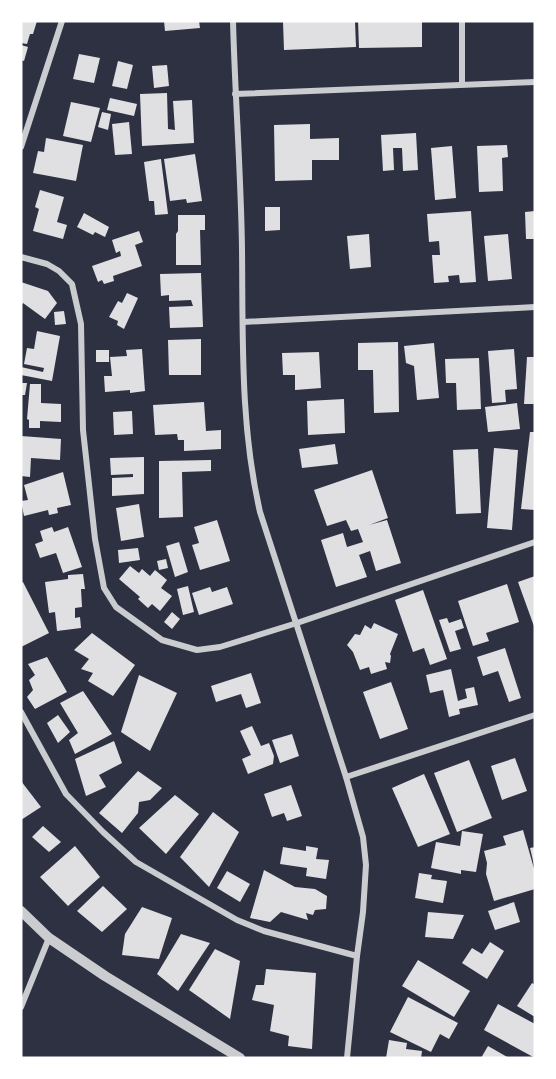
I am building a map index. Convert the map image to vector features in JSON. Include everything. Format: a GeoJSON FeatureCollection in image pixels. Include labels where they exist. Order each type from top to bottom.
{"type":"FeatureCollection","features":[{"type":"Feature","properties":{"kind":"street"},"geometry":{"type":"LineString","coordinates":[[21,147],[62,21]]}},
{"type":"Feature","properties":{"kind":"street"},"geometry":{"type":"LineString","coordinates":[[233,21],[242,222],[245,418],[252,475],[260,512],[346,777],[363,837],[366,865],[363,912],[347,1058]]}},
{"type":"Feature","properties":{"kind":"street"},"geometry":{"type":"LineString","coordinates":[[462,21],[462,84]]}},
{"type":"Feature","properties":{"kind":"street"},"geometry":{"type":"LineString","coordinates":[[235,94],[535,82]]}},
{"type":"Feature","properties":{"kind":"street"},"geometry":{"type":"LineString","coordinates":[[21,257],[47,264],[59,271],[72,284],[81,324],[83,430],[104,588],[116,607],[162,640],[197,650],[220,647],[535,542]]}},
{"type":"Feature","properties":{"kind":"street"},"geometry":{"type":"LineString","coordinates":[[243,322],[535,308]]}},
{"type":"Feature","properties":{"kind":"street"},"geometry":{"type":"LineString","coordinates":[[21,712],[66,794],[136,862],[237,920],[282,937],[357,956]]}},
{"type":"Feature","properties":{"kind":"street"},"geometry":{"type":"LineString","coordinates":[[346,777],[535,715]]}},
{"type":"Feature","properties":{"kind":"street"},"geometry":{"type":"LineString","coordinates":[[21,911],[49,938],[105,976],[240,1058]]}},
{"type":"Feature","properties":{"kind":"street"},"geometry":{"type":"LineString","coordinates":[[21,1007],[49,938]]}},
{"type":"Feature","properties":{"kind":"building"},"geometry":{"type":"Polygon","coordinates":[[[21,21],[37,21],[27,44],[21,43],[21,21]]]}},
{"type":"Feature","properties":{"kind":"building"},"geometry":{"type":"Polygon","coordinates":[[[164,21],[199,21],[200,28],[165,31],[164,21]]]}},
{"type":"Feature","properties":{"kind":"building"},"geometry":{"type":"Polygon","coordinates":[[[355,21],[356,47],[284,50],[283,22],[355,21]]]}},
{"type":"Feature","properties":{"kind":"building"},"geometry":{"type":"Polygon","coordinates":[[[358,21],[422,21],[422,47],[359,48],[358,21]]]}},
{"type":"Feature","properties":{"kind":"building"},"geometry":{"type":"Polygon","coordinates":[[[21,45],[28,47],[24,61],[21,60],[21,45]]]}},
{"type":"Feature","properties":{"kind":"building"},"geometry":{"type":"Polygon","coordinates":[[[79,54],[100,58],[94,83],[73,79],[79,54]]]}},
{"type":"Feature","properties":{"kind":"building"},"geometry":{"type":"Polygon","coordinates":[[[118,61],[133,65],[127,89],[112,86],[118,61]]]}},
{"type":"Feature","properties":{"kind":"building"},"geometry":{"type":"Polygon","coordinates":[[[167,65],[169,86],[154,88],[152,66],[167,65]]]}},
{"type":"Feature","properties":{"kind":"building"},"geometry":{"type":"Polygon","coordinates":[[[167,93],[168,129],[175,130],[173,101],[192,100],[194,143],[142,146],[140,94],[167,93]]]}},
{"type":"Feature","properties":{"kind":"building"},"geometry":{"type":"Polygon","coordinates":[[[110,98],[137,104],[134,116],[107,110],[110,98]]]}},
{"type":"Feature","properties":{"kind":"building"},"geometry":{"type":"Polygon","coordinates":[[[71,102],[100,108],[91,142],[63,136],[71,102]]]}},
{"type":"Feature","properties":{"kind":"building"},"geometry":{"type":"Polygon","coordinates":[[[102,112],[111,114],[108,130],[98,127],[102,112]]]}},
{"type":"Feature","properties":{"kind":"building"},"geometry":{"type":"Polygon","coordinates":[[[129,122],[132,154],[115,155],[112,124],[129,122]]]}},
{"type":"Feature","properties":{"kind":"building"},"geometry":{"type":"Polygon","coordinates":[[[310,124],[310,139],[339,138],[339,160],[312,160],[312,180],[275,181],[274,125],[310,124]]]}},
{"type":"Feature","properties":{"kind":"building"},"geometry":{"type":"Polygon","coordinates":[[[416,133],[418,170],[403,171],[402,148],[393,148],[394,170],[383,171],[381,135],[416,133]]]}},
{"type":"Feature","properties":{"kind":"building"},"geometry":{"type":"Polygon","coordinates":[[[46,138],[83,145],[76,181],[33,173],[38,151],[44,152],[46,138]]]}},
{"type":"Feature","properties":{"kind":"building"},"geometry":{"type":"Polygon","coordinates":[[[507,145],[508,157],[502,158],[503,191],[479,192],[477,146],[507,145]]]}},
{"type":"Feature","properties":{"kind":"building"},"geometry":{"type":"Polygon","coordinates":[[[452,146],[456,198],[435,200],[431,148],[452,146]]]}},
{"type":"Feature","properties":{"kind":"building"},"geometry":{"type":"Polygon","coordinates":[[[195,154],[202,201],[187,203],[186,199],[170,201],[164,159],[195,154]]]}},
{"type":"Feature","properties":{"kind":"building"},"geometry":{"type":"Polygon","coordinates":[[[161,159],[168,214],[155,215],[154,201],[149,201],[144,162],[161,159]]]}},
{"type":"Feature","properties":{"kind":"building"},"geometry":{"type":"Polygon","coordinates":[[[40,190],[64,197],[57,222],[67,225],[63,239],[33,231],[39,209],[35,207],[40,190]]]}},
{"type":"Feature","properties":{"kind":"building"},"geometry":{"type":"Polygon","coordinates":[[[265,207],[280,207],[280,230],[265,231],[265,207]]]}},
{"type":"Feature","properties":{"kind":"building"},"geometry":{"type":"Polygon","coordinates":[[[471,211],[476,282],[460,283],[459,275],[448,276],[449,282],[434,283],[432,255],[440,255],[439,241],[429,242],[427,214],[471,211]]]}},
{"type":"Feature","properties":{"kind":"building"},"geometry":{"type":"Polygon","coordinates":[[[535,211],[535,239],[526,239],[525,212],[535,211]]]}},
{"type":"Feature","properties":{"kind":"building"},"geometry":{"type":"Polygon","coordinates":[[[84,213],[109,227],[105,237],[95,232],[93,235],[77,227],[84,213]]]}},
{"type":"Feature","properties":{"kind":"building"},"geometry":{"type":"Polygon","coordinates":[[[178,215],[205,215],[205,230],[200,230],[201,265],[176,265],[178,215]]]}},
{"type":"Feature","properties":{"kind":"building"},"geometry":{"type":"Polygon","coordinates":[[[139,231],[143,242],[135,245],[142,266],[113,276],[114,281],[104,284],[102,280],[98,282],[92,266],[121,256],[120,251],[116,253],[112,240],[139,231]]]}},
{"type":"Feature","properties":{"kind":"building"},"geometry":{"type":"Polygon","coordinates":[[[369,234],[371,267],[350,269],[347,236],[369,234]]]}},
{"type":"Feature","properties":{"kind":"building"},"geometry":{"type":"Polygon","coordinates":[[[508,234],[512,279],[488,281],[484,236],[508,234]]]}},
{"type":"Feature","properties":{"kind":"building"},"geometry":{"type":"Polygon","coordinates":[[[201,273],[203,327],[170,328],[169,307],[193,306],[191,300],[169,301],[169,295],[161,296],[160,274],[201,273]]]}},
{"type":"Feature","properties":{"kind":"building"},"geometry":{"type":"Polygon","coordinates":[[[21,282],[48,291],[57,303],[45,319],[23,303],[21,306],[21,282]]]}},
{"type":"Feature","properties":{"kind":"building"},"geometry":{"type":"Polygon","coordinates":[[[127,293],[138,298],[124,329],[117,325],[118,321],[109,317],[118,301],[122,303],[127,293]]]}},
{"type":"Feature","properties":{"kind":"building"},"geometry":{"type":"Polygon","coordinates":[[[64,311],[66,324],[55,325],[54,312],[64,311]]]}},
{"type":"Feature","properties":{"kind":"building"},"geometry":{"type":"Polygon","coordinates":[[[37,331],[60,336],[52,381],[21,375],[21,367],[43,372],[44,368],[24,364],[27,348],[34,349],[37,331]]]}},
{"type":"Feature","properties":{"kind":"building"},"geometry":{"type":"Polygon","coordinates":[[[201,339],[201,375],[169,375],[168,340],[201,339]]]}},
{"type":"Feature","properties":{"kind":"building"},"geometry":{"type":"Polygon","coordinates":[[[398,342],[399,412],[374,413],[373,370],[358,370],[358,343],[398,342]]]}},
{"type":"Feature","properties":{"kind":"building"},"geometry":{"type":"Polygon","coordinates":[[[434,343],[439,398],[417,400],[414,366],[406,363],[404,346],[434,343]]]}},
{"type":"Feature","properties":{"kind":"building"},"geometry":{"type":"Polygon","coordinates":[[[142,349],[145,391],[105,392],[104,376],[112,376],[110,357],[127,356],[126,350],[142,349]]]}},
{"type":"Feature","properties":{"kind":"building"},"geometry":{"type":"Polygon","coordinates":[[[514,349],[517,389],[505,390],[506,402],[492,403],[488,351],[514,349]]]}},
{"type":"Feature","properties":{"kind":"building"},"geometry":{"type":"Polygon","coordinates":[[[96,350],[109,350],[109,362],[96,362],[96,350]]]}},
{"type":"Feature","properties":{"kind":"building"},"geometry":{"type":"Polygon","coordinates":[[[319,352],[321,388],[295,390],[295,375],[283,375],[282,353],[319,352]]]}},
{"type":"Feature","properties":{"kind":"building"},"geometry":{"type":"Polygon","coordinates":[[[527,357],[535,357],[535,404],[524,404],[527,357]]]}},
{"type":"Feature","properties":{"kind":"building"},"geometry":{"type":"Polygon","coordinates":[[[479,358],[481,409],[457,410],[456,383],[446,383],[445,359],[479,358]]]}},
{"type":"Feature","properties":{"kind":"building"},"geometry":{"type":"Polygon","coordinates":[[[21,383],[27,383],[25,395],[21,395],[21,383]]]}},
{"type":"Feature","properties":{"kind":"building"},"geometry":{"type":"Polygon","coordinates":[[[30,384],[41,384],[41,403],[61,404],[61,422],[40,421],[40,428],[29,428],[27,419],[30,384]]]}},
{"type":"Feature","properties":{"kind":"building"},"geometry":{"type":"Polygon","coordinates":[[[344,399],[345,433],[308,435],[307,401],[344,399]]]}},
{"type":"Feature","properties":{"kind":"building"},"geometry":{"type":"Polygon","coordinates":[[[204,402],[206,431],[221,430],[221,449],[184,451],[184,440],[178,440],[177,434],[155,435],[153,405],[204,402]]]}},
{"type":"Feature","properties":{"kind":"building"},"geometry":{"type":"Polygon","coordinates":[[[517,403],[520,429],[488,432],[485,407],[517,403]]]}},
{"type":"Feature","properties":{"kind":"building"},"geometry":{"type":"Polygon","coordinates":[[[132,411],[133,434],[114,435],[113,412],[132,411]]]}},
{"type":"Feature","properties":{"kind":"building"},"geometry":{"type":"Polygon","coordinates":[[[530,432],[535,432],[535,510],[521,509],[530,432]]]}},
{"type":"Feature","properties":{"kind":"building"},"geometry":{"type":"Polygon","coordinates":[[[21,436],[61,439],[60,460],[31,458],[30,477],[21,476],[21,436]]]}},
{"type":"Feature","properties":{"kind":"building"},"geometry":{"type":"Polygon","coordinates":[[[335,444],[338,464],[302,468],[299,449],[335,444]]]}},
{"type":"Feature","properties":{"kind":"building"},"geometry":{"type":"Polygon","coordinates":[[[494,448],[518,450],[512,530],[487,528],[494,448]]]}},
{"type":"Feature","properties":{"kind":"building"},"geometry":{"type":"Polygon","coordinates":[[[478,449],[481,513],[456,514],[453,450],[478,449]]]}},
{"type":"Feature","properties":{"kind":"building"},"geometry":{"type":"Polygon","coordinates":[[[144,457],[144,494],[112,496],[112,478],[133,477],[133,474],[111,475],[110,458],[144,457]]]}},
{"type":"Feature","properties":{"kind":"building"},"geometry":{"type":"Polygon","coordinates":[[[211,460],[211,471],[182,472],[183,517],[159,518],[159,461],[211,460]]]}},
{"type":"Feature","properties":{"kind":"building"},"geometry":{"type":"Polygon","coordinates":[[[372,470],[388,518],[369,525],[387,520],[401,563],[376,571],[370,551],[359,555],[367,577],[336,587],[321,540],[343,533],[347,547],[363,542],[358,529],[351,531],[346,520],[327,526],[314,490],[372,470]]]}},
{"type":"Feature","properties":{"kind":"building"},"geometry":{"type":"Polygon","coordinates":[[[63,472],[71,505],[57,508],[58,513],[49,515],[48,510],[24,516],[21,501],[28,500],[24,485],[63,472]]]}},
{"type":"Feature","properties":{"kind":"building"},"geometry":{"type":"Polygon","coordinates":[[[139,504],[144,537],[121,541],[116,508],[139,504]]]}},
{"type":"Feature","properties":{"kind":"building"},"geometry":{"type":"Polygon","coordinates":[[[217,520],[230,561],[200,570],[192,545],[199,543],[194,527],[217,520]]]}},
{"type":"Feature","properties":{"kind":"building"},"geometry":{"type":"Polygon","coordinates":[[[52,527],[54,532],[68,527],[82,567],[63,573],[56,553],[40,558],[35,544],[43,541],[40,531],[52,527]]]}},
{"type":"Feature","properties":{"kind":"building"},"geometry":{"type":"Polygon","coordinates":[[[179,542],[188,572],[175,577],[166,546],[179,542]]]}},
{"type":"Feature","properties":{"kind":"building"},"geometry":{"type":"Polygon","coordinates":[[[138,548],[140,560],[119,563],[118,550],[138,548]]]}},
{"type":"Feature","properties":{"kind":"building"},"geometry":{"type":"Polygon","coordinates":[[[166,559],[168,568],[159,570],[157,561],[166,559]]]}},
{"type":"Feature","properties":{"kind":"building"},"geometry":{"type":"Polygon","coordinates":[[[130,566],[139,573],[142,569],[150,576],[155,570],[167,580],[161,588],[172,596],[160,611],[152,604],[148,608],[138,599],[140,597],[119,579],[130,566]]]}},
{"type":"Feature","properties":{"kind":"building"},"geometry":{"type":"Polygon","coordinates":[[[83,574],[85,589],[81,589],[82,607],[75,608],[75,618],[80,617],[81,628],[57,631],[55,612],[49,613],[45,582],[68,579],[68,575],[83,574]]]}},
{"type":"Feature","properties":{"kind":"building"},"geometry":{"type":"Polygon","coordinates":[[[535,576],[535,629],[518,582],[535,576]]]}},
{"type":"Feature","properties":{"kind":"building"},"geometry":{"type":"Polygon","coordinates":[[[23,582],[49,633],[21,647],[21,583],[23,582]]]}},
{"type":"Feature","properties":{"kind":"building"},"geometry":{"type":"Polygon","coordinates":[[[507,584],[519,622],[486,633],[489,641],[473,646],[458,601],[507,584]]]}},
{"type":"Feature","properties":{"kind":"building"},"geometry":{"type":"Polygon","coordinates":[[[188,586],[194,612],[183,615],[177,589],[188,586]]]}},
{"type":"Feature","properties":{"kind":"building"},"geometry":{"type":"Polygon","coordinates":[[[210,587],[212,592],[227,587],[233,604],[199,615],[192,593],[210,587]]]}},
{"type":"Feature","properties":{"kind":"building"},"geometry":{"type":"Polygon","coordinates":[[[423,590],[447,659],[430,665],[424,648],[413,652],[395,600],[423,590]]]}},
{"type":"Feature","properties":{"kind":"building"},"geometry":{"type":"Polygon","coordinates":[[[172,612],[180,619],[172,629],[164,622],[172,612]]]}},
{"type":"Feature","properties":{"kind":"building"},"geometry":{"type":"Polygon","coordinates":[[[447,618],[449,623],[461,619],[464,628],[455,631],[461,649],[450,652],[439,620],[447,618]]]}},
{"type":"Feature","properties":{"kind":"building"},"geometry":{"type":"Polygon","coordinates":[[[374,623],[398,634],[390,654],[390,663],[385,662],[387,669],[371,674],[369,667],[360,670],[353,652],[347,645],[355,634],[360,635],[365,625],[371,629],[374,623]]]}},
{"type":"Feature","properties":{"kind":"building"},"geometry":{"type":"Polygon","coordinates":[[[92,633],[135,665],[113,696],[88,681],[93,673],[81,669],[89,659],[74,650],[92,633]]]}},
{"type":"Feature","properties":{"kind":"building"},"geometry":{"type":"Polygon","coordinates":[[[505,648],[521,698],[509,702],[498,671],[483,676],[477,657],[505,648]]]}},
{"type":"Feature","properties":{"kind":"building"},"geometry":{"type":"Polygon","coordinates":[[[47,657],[67,692],[35,709],[27,697],[33,690],[29,680],[35,675],[28,664],[47,657]]]}},
{"type":"Feature","properties":{"kind":"building"},"geometry":{"type":"Polygon","coordinates":[[[451,669],[458,701],[467,698],[465,689],[474,687],[478,705],[459,709],[460,714],[449,717],[443,690],[430,693],[426,675],[451,669]]]}},
{"type":"Feature","properties":{"kind":"building"},"geometry":{"type":"Polygon","coordinates":[[[251,673],[261,703],[246,708],[241,694],[216,702],[211,686],[251,673]]]}},
{"type":"Feature","properties":{"kind":"building"},"geometry":{"type":"Polygon","coordinates":[[[139,675],[177,693],[150,751],[121,732],[139,675]]]}},
{"type":"Feature","properties":{"kind":"building"},"geometry":{"type":"Polygon","coordinates":[[[391,682],[408,729],[380,739],[363,692],[391,682]]]}},
{"type":"Feature","properties":{"kind":"building"},"geometry":{"type":"Polygon","coordinates":[[[83,691],[112,734],[75,754],[69,740],[78,733],[60,703],[83,691]]]}},
{"type":"Feature","properties":{"kind":"building"},"geometry":{"type":"Polygon","coordinates":[[[58,715],[70,732],[58,743],[47,723],[58,715]]]}},
{"type":"Feature","properties":{"kind":"building"},"geometry":{"type":"Polygon","coordinates":[[[252,726],[261,746],[269,743],[274,756],[273,764],[248,774],[242,759],[251,755],[240,731],[252,726]]]}},
{"type":"Feature","properties":{"kind":"building"},"geometry":{"type":"Polygon","coordinates":[[[292,734],[299,756],[280,763],[272,740],[292,734]]]}},
{"type":"Feature","properties":{"kind":"building"},"geometry":{"type":"Polygon","coordinates":[[[114,741],[122,763],[99,775],[106,787],[86,796],[75,759],[114,741]]]}},
{"type":"Feature","properties":{"kind":"building"},"geometry":{"type":"Polygon","coordinates":[[[515,758],[527,791],[502,800],[491,766],[515,758]]]}},
{"type":"Feature","properties":{"kind":"building"},"geometry":{"type":"Polygon","coordinates":[[[469,760],[492,818],[457,832],[434,773],[469,760]]]}},
{"type":"Feature","properties":{"kind":"building"},"geometry":{"type":"Polygon","coordinates":[[[138,771],[162,788],[150,800],[139,802],[138,813],[122,833],[99,813],[138,771]]]}},
{"type":"Feature","properties":{"kind":"building"},"geometry":{"type":"Polygon","coordinates":[[[424,774],[450,834],[418,847],[392,788],[424,774]]]}},
{"type":"Feature","properties":{"kind":"building"},"geometry":{"type":"Polygon","coordinates":[[[21,781],[41,807],[21,820],[21,781]]]}},
{"type":"Feature","properties":{"kind":"building"},"geometry":{"type":"Polygon","coordinates":[[[291,785],[302,816],[287,821],[284,813],[272,817],[264,794],[291,785]]]}},
{"type":"Feature","properties":{"kind":"building"},"geometry":{"type":"Polygon","coordinates":[[[175,795],[199,814],[166,854],[139,828],[175,795]]]}},
{"type":"Feature","properties":{"kind":"building"},"geometry":{"type":"Polygon","coordinates":[[[213,812],[239,832],[209,887],[180,857],[213,812]]]}},
{"type":"Feature","properties":{"kind":"building"},"geometry":{"type":"Polygon","coordinates":[[[43,826],[61,842],[49,852],[32,837],[43,826]]]}},
{"type":"Feature","properties":{"kind":"building"},"geometry":{"type":"Polygon","coordinates":[[[523,830],[535,872],[535,889],[494,901],[486,874],[487,863],[484,851],[506,845],[503,836],[523,830]]]}},
{"type":"Feature","properties":{"kind":"building"},"geometry":{"type":"Polygon","coordinates":[[[462,831],[483,834],[476,872],[461,870],[461,874],[431,868],[436,842],[460,846],[462,831]]]}},
{"type":"Feature","properties":{"kind":"building"},"geometry":{"type":"Polygon","coordinates":[[[75,846],[100,877],[68,906],[40,877],[75,846]]]}},
{"type":"Feature","properties":{"kind":"building"},"geometry":{"type":"Polygon","coordinates":[[[306,846],[318,848],[316,859],[329,860],[326,879],[306,876],[307,868],[280,864],[283,847],[306,851],[306,846]]]}},
{"type":"Feature","properties":{"kind":"building"},"geometry":{"type":"Polygon","coordinates":[[[535,847],[535,865],[534,865],[530,848],[535,847]]]}},
{"type":"Feature","properties":{"kind":"building"},"geometry":{"type":"Polygon","coordinates":[[[264,870],[295,887],[315,889],[327,896],[326,909],[315,910],[313,915],[306,913],[308,920],[281,912],[270,922],[250,918],[264,870]]]}},
{"type":"Feature","properties":{"kind":"building"},"geometry":{"type":"Polygon","coordinates":[[[227,871],[250,884],[240,902],[217,888],[227,871]]]}},
{"type":"Feature","properties":{"kind":"building"},"geometry":{"type":"Polygon","coordinates":[[[419,873],[432,875],[431,879],[447,881],[443,903],[415,898],[419,873]]]}},
{"type":"Feature","properties":{"kind":"building"},"geometry":{"type":"Polygon","coordinates":[[[103,886],[127,909],[102,932],[77,911],[103,886]]]}},
{"type":"Feature","properties":{"kind":"building"},"geometry":{"type":"Polygon","coordinates":[[[514,902],[520,922],[495,930],[488,911],[514,902]]]}},
{"type":"Feature","properties":{"kind":"building"},"geometry":{"type":"Polygon","coordinates":[[[142,907],[172,918],[159,959],[122,955],[125,934],[142,907]]]}},
{"type":"Feature","properties":{"kind":"building"},"geometry":{"type":"Polygon","coordinates":[[[428,912],[464,915],[453,939],[425,937],[428,912]]]}},
{"type":"Feature","properties":{"kind":"building"},"geometry":{"type":"Polygon","coordinates":[[[181,934],[210,943],[178,991],[157,974],[181,934]]]}},
{"type":"Feature","properties":{"kind":"building"},"geometry":{"type":"Polygon","coordinates":[[[490,942],[504,951],[487,979],[462,963],[472,948],[482,954],[490,942]]]}},
{"type":"Feature","properties":{"kind":"building"},"geometry":{"type":"Polygon","coordinates":[[[215,949],[240,961],[230,1019],[189,990],[215,949]]]}},
{"type":"Feature","properties":{"kind":"building"},"geometry":{"type":"Polygon","coordinates":[[[418,960],[470,991],[454,1017],[402,986],[418,960]]]}},
{"type":"Feature","properties":{"kind":"building"},"geometry":{"type":"Polygon","coordinates":[[[266,969],[316,973],[312,1049],[288,1046],[289,1036],[270,1031],[274,1005],[252,1000],[256,985],[264,985],[266,969]]]}},
{"type":"Feature","properties":{"kind":"building"},"geometry":{"type":"Polygon","coordinates":[[[532,983],[535,985],[535,1017],[517,1006],[532,983]]]}},
{"type":"Feature","properties":{"kind":"building"},"geometry":{"type":"Polygon","coordinates":[[[408,997],[458,1023],[449,1039],[440,1034],[431,1052],[390,1032],[408,997]]]}},
{"type":"Feature","properties":{"kind":"building"},"geometry":{"type":"Polygon","coordinates":[[[498,1004],[535,1024],[535,1058],[484,1030],[498,1004]]]}},
{"type":"Feature","properties":{"kind":"building"},"geometry":{"type":"Polygon","coordinates":[[[389,1040],[407,1043],[406,1049],[422,1051],[421,1058],[386,1058],[389,1040]]]}},
{"type":"Feature","properties":{"kind":"building"},"geometry":{"type":"Polygon","coordinates":[[[488,1046],[509,1058],[481,1058],[488,1046]]]}}]}
